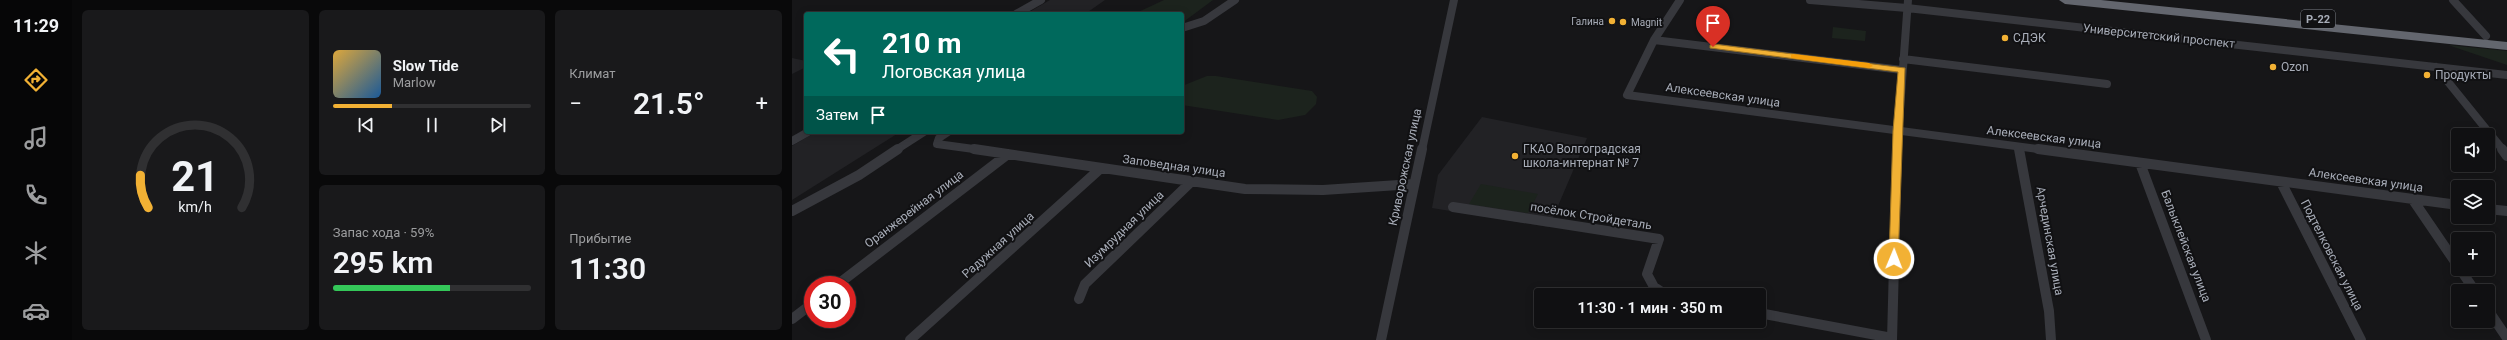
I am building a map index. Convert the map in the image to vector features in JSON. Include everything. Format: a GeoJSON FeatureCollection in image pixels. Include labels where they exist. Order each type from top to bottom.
{"type":"FeatureCollection","features":[{"type":"Feature","properties":{"kind":"highway","name":"Р-22"},"geometry":{"type":"LineString","coordinates":[[2066,0],[2507,46]]}},
{"type":"Feature","properties":{"kind":"highway","name":"Р-22"},"geometry":{"type":"LineString","coordinates":[[2129,0],[2507,38]]}},
{"type":"Feature","properties":{"kind":"street"},"geometry":{"type":"LineString","coordinates":[[1019,12],[1040,0]]}},
{"type":"Feature","properties":{"kind":"street"},"geometry":{"type":"LineString","coordinates":[[1184,27],[1204,21],[1235,0]]}},
{"type":"Feature","properties":{"kind":"street","name":"Криворожская улица"},"geometry":{"type":"LineString","coordinates":[[1381,340],[1454,0]]}},
{"type":"Feature","properties":{"kind":"street"},"geometry":{"type":"LineString","coordinates":[[1680,0],[1654,40],[1902,70]]}},
{"type":"Feature","properties":{"kind":"street","name":"Университетский проспект"},"geometry":{"type":"LineString","coordinates":[[1810,0],[1908,4],[2507,75]]}},
{"type":"Feature","properties":{"kind":"street"},"geometry":{"type":"LineString","coordinates":[[2453,0],[2486,36]]}},
{"type":"Feature","properties":{"kind":"street"},"geometry":{"type":"LineString","coordinates":[[1766,314],[1892,339],[1898,131],[1908,4]]}},
{"type":"Feature","properties":{"kind":"street","name":"Алексеевская улица"},"geometry":{"type":"LineString","coordinates":[[1654,40],[1627,95],[2451,204]]}},
{"type":"Feature","properties":{"kind":"street"},"geometry":{"type":"LineString","coordinates":[[1903,59],[2107,84]]}},
{"type":"Feature","properties":{"kind":"street"},"geometry":{"type":"LineString","coordinates":[[2436,66],[2507,156]]}},
{"type":"Feature","properties":{"kind":"street"},"geometry":{"type":"LineString","coordinates":[[792,141],[804,134]]}},
{"type":"Feature","properties":{"kind":"street"},"geometry":{"type":"LineString","coordinates":[[792,211],[859,175],[921,134]]}},
{"type":"Feature","properties":{"kind":"street","name":"Заповедная улица"},"geometry":{"type":"LineString","coordinates":[[945,134],[939,138],[937,144],[1192,181],[1272,191],[1323,190],[1414,184]]}},
{"type":"Feature","properties":{"kind":"street","name":"Арчединская улица"},"geometry":{"type":"LineString","coordinates":[[2019,148],[2049,311],[2051,340]]}},
{"type":"Feature","properties":{"kind":"street","name":"Оранжерейная улица"},"geometry":{"type":"LineString","coordinates":[[848,276],[1008,154]]}},
{"type":"Feature","properties":{"kind":"street","name":"Балыклейская улица"},"geometry":{"type":"LineString","coordinates":[[2140,163],[2206,340]]}},
{"type":"Feature","properties":{"kind":"street","name":"Радужная улица"},"geometry":{"type":"LineString","coordinates":[[910,340],[1101,168]]}},
{"type":"Feature","properties":{"kind":"street","name":"Изумрудная улица"},"geometry":{"type":"LineString","coordinates":[[1079,299],[1085,284],[1192,181]]}},
{"type":"Feature","properties":{"kind":"street","name":"Подтелковская улица"},"geometry":{"type":"LineString","coordinates":[[2281,182],[2361,340]]}},
{"type":"Feature","properties":{"kind":"street"},"geometry":{"type":"LineString","coordinates":[[2413,200],[2451,256]]}},
{"type":"Feature","properties":{"kind":"street","name":"посёлок Стройдеталь"},"geometry":{"type":"LineString","coordinates":[[1453,207],[1659,239],[1647,274],[1654,288]]}},
{"type":"Feature","properties":{"kind":"street"},"geometry":{"type":"LineString","coordinates":[[2495,210],[2507,211]]}},
{"type":"Feature","properties":{"kind":"street"},"geometry":{"type":"LineString","coordinates":[[792,319],[804,310]]}},
{"type":"Feature","properties":{"kind":"street"},"geometry":{"type":"LineString","coordinates":[[2495,320],[2507,338]]}},
{"type":"Feature","properties":{"kind":"shaded area"},"geometry":{"type":"Polygon","coordinates":[[[1050,0],[1105,0],[1088,12],[1029,12],[1050,0]]]}},
{"type":"Feature","properties":{"kind":"shaded area"},"geometry":{"type":"Polygon","coordinates":[[[1164,0],[1213,0],[1184,22],[1184,12],[1138,12],[1164,0]]]}},
{"type":"Feature","properties":{"kind":"shaded area"},"geometry":{"type":"Polygon","coordinates":[[[1833,27],[1866,31],[1865,41],[1832,38],[1833,27]]]}},
{"type":"Feature","properties":{"kind":"shaded area"},"geometry":{"type":"Polygon","coordinates":[[[2448,45],[2507,51],[2507,65],[2448,45]]]}},
{"type":"Feature","properties":{"kind":"shaded area"},"geometry":{"type":"Polygon","coordinates":[[[792,58],[804,61],[804,68],[792,74],[792,58]]]}},
{"type":"Feature","properties":{"kind":"shaded area"},"geometry":{"type":"Polygon","coordinates":[[[1207,76],[1216,76],[1312,91],[1317,97],[1316,104],[1305,115],[1278,120],[1184,105],[1184,85],[1207,76]]]}},
{"type":"Feature","properties":{"kind":"shaded area","name":"ГКАО Волгоградская школа-интернат № 7"},"geometry":{"type":"Polygon","coordinates":[[[1482,117],[1587,138],[1549,227],[1432,208],[1438,175],[1482,117]]]}},
{"type":"Feature","properties":{"kind":"shaded area"},"geometry":{"type":"Polygon","coordinates":[[[813,134],[897,134],[792,200],[792,146],[813,134]]]}},
{"type":"Feature","properties":{"kind":"shaded area"},"geometry":{"type":"Polygon","coordinates":[[[1481,184],[1538,194],[1528,213],[1469,204],[1481,184]]]}},
{"type":"Feature","properties":{"kind":"slow traffic"},"geometry":{"type":"LineString","coordinates":[[1793,56],[1869,66]]}},
{"type":"Feature","properties":{"kind":"place","name":"Галина"},"geometry":{"type":"Point","coordinates":[1612,21]}},
{"type":"Feature","properties":{"kind":"place","name":"Magnit"},"geometry":{"type":"Point","coordinates":[1623,22]}},
{"type":"Feature","properties":{"kind":"place","name":"СДЭК"},"geometry":{"type":"Point","coordinates":[2005,38]}},
{"type":"Feature","properties":{"kind":"place","name":"Ozon"},"geometry":{"type":"Point","coordinates":[2273,67]}},
{"type":"Feature","properties":{"kind":"place","name":"Продукты"},"geometry":{"type":"Point","coordinates":[2427,75]}},
{"type":"Feature","properties":{"kind":"place","name":"ГКАО Волгоградская школа-интернат № 7"},"geometry":{"type":"Point","coordinates":[1515,156]}},
{"type":"Feature","properties":{"kind":"route"},"geometry":{"type":"LineString","coordinates":[[1713,47],[1902,70],[1898,131],[1894,259]]}}]}
